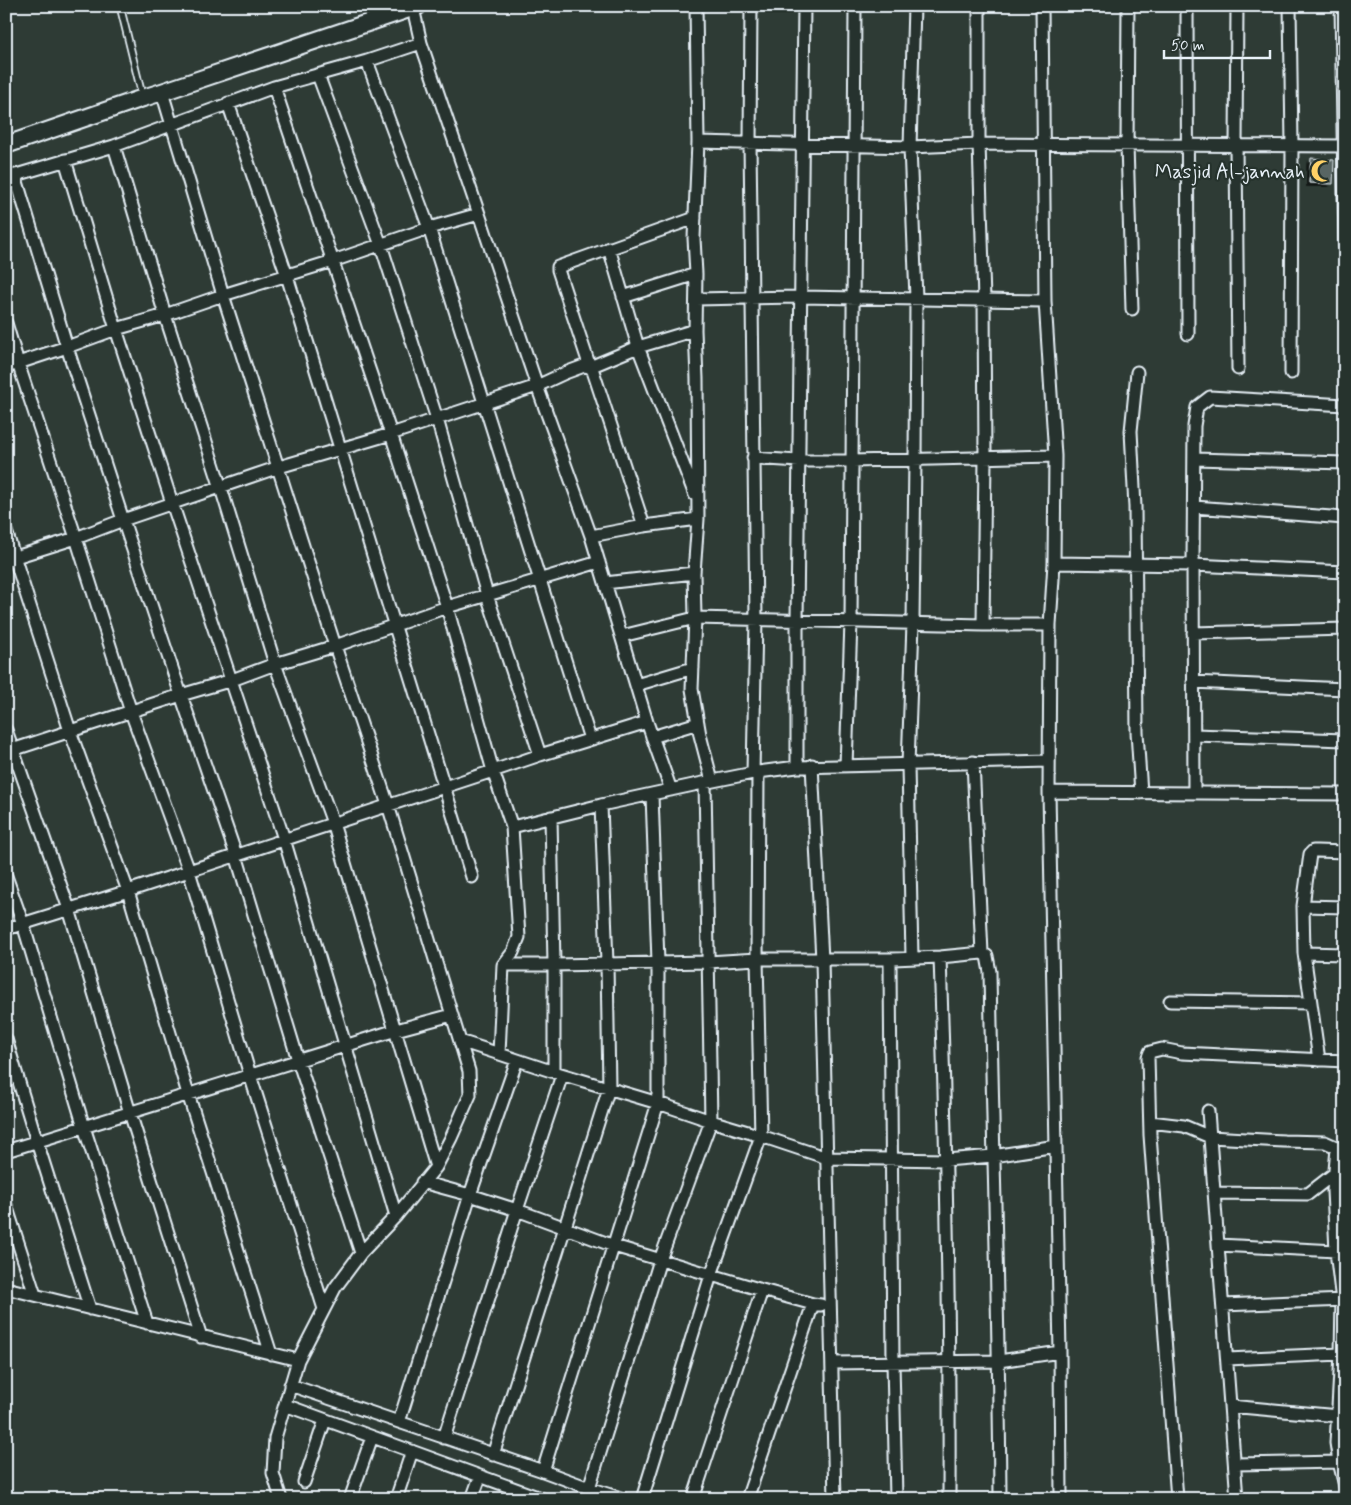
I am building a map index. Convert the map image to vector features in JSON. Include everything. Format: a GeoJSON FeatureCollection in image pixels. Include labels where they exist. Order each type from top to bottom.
{"type":"FeatureCollection","features":[{"type":"Feature","properties":{"kind":"street"},"geometry":{"type":"LineString","coordinates":[[589,1488],[660,1260],[711,1121],[708,962],[709,782],[692,689],[695,618],[694,573],[698,519],[694,238],[698,142],[696,6]]}},
{"type":"Feature","properties":{"kind":"street"},"geometry":{"type":"LineString","coordinates":[[642,1499],[711,1275],[762,1136],[755,773],[756,619],[750,143],[751,6]]}},
{"type":"Feature","properties":{"kind":"street"},"geometry":{"type":"LineString","coordinates":[[797,767],[798,461],[804,6]]}},
{"type":"Feature","properties":{"kind":"street"},"geometry":{"type":"LineString","coordinates":[[846,766],[852,462],[855,6]]}},
{"type":"Feature","properties":{"kind":"street"},"geometry":{"type":"LineString","coordinates":[[912,958],[908,765],[913,623],[915,459],[916,298],[910,147],[914,6]]}},
{"type":"Feature","properties":{"kind":"street"},"geometry":{"type":"LineString","coordinates":[[979,6],[979,144],[984,300],[983,625]]}},
{"type":"Feature","properties":{"kind":"street"},"geometry":{"type":"LineString","coordinates":[[1042,6],[1045,301],[1056,456],[1054,563],[1050,625],[1049,792],[1061,1499]]}},
{"type":"Feature","properties":{"kind":"street"},"geometry":{"type":"LineString","coordinates":[[1128,6],[1127,145],[1132,309]]}},
{"type":"Feature","properties":{"kind":"street"},"geometry":{"type":"LineString","coordinates":[[1187,6],[1188,334]]}},
{"type":"Feature","properties":{"kind":"street"},"geometry":{"type":"LineString","coordinates":[[1237,6],[1238,369]]}},
{"type":"Feature","properties":{"kind":"street"},"geometry":{"type":"LineString","coordinates":[[1290,6],[1292,146],[1291,373]]}},
{"type":"Feature","properties":{"kind":"street"},"geometry":{"type":"LineString","coordinates":[[1341,6],[1345,246]]}},
{"type":"Feature","properties":{"kind":"street"},"geometry":{"type":"LineString","coordinates":[[6,145],[415,7],[421,43],[537,386],[591,536],[647,722],[671,790]]}},
{"type":"Feature","properties":{"kind":"street"},"geometry":{"type":"LineString","coordinates":[[360,1253],[298,1060],[236,855],[180,695],[11,177],[114,146],[274,87],[367,61],[421,43]]}},
{"type":"Feature","properties":{"kind":"street"},"geometry":{"type":"LineString","coordinates":[[367,61],[428,228],[590,739]]}},
{"type":"Feature","properties":{"kind":"street"},"geometry":{"type":"LineString","coordinates":[[318,75],[381,245],[437,419],[487,595],[540,755]]}},
{"type":"Feature","properties":{"kind":"street"},"geometry":{"type":"LineString","coordinates":[[274,87],[447,607],[493,771],[512,827],[519,937],[513,952],[503,965],[499,1054]]}},
{"type":"Feature","properties":{"kind":"street"},"geometry":{"type":"LineString","coordinates":[[162,92],[223,295],[388,805],[469,1071],[470,1095],[436,1167],[396,1216],[360,1253],[335,1288],[298,1360],[275,1438],[273,1473],[281,1499]]}},
{"type":"Feature","properties":{"kind":"street"},"geometry":{"type":"LineString","coordinates":[[228,103],[287,276],[472,877]]}},
{"type":"Feature","properties":{"kind":"street"},"geometry":{"type":"LineString","coordinates":[[698,142],[910,147],[979,144],[1344,146]]}},
{"type":"Feature","properties":{"kind":"street"},"geometry":{"type":"LineString","coordinates":[[114,146],[275,664],[333,823],[436,1167]]}},
{"type":"Feature","properties":{"kind":"street"},"geometry":{"type":"LineString","coordinates":[[65,160],[116,329],[172,503],[284,840],[396,1216]]}},
{"type":"Feature","properties":{"kind":"street"},"geometry":{"type":"LineString","coordinates":[[6,367],[116,329],[287,276],[428,228],[479,214]]}},
{"type":"Feature","properties":{"kind":"street"},"geometry":{"type":"LineString","coordinates":[[644,526],[558,266],[695,218]]}},
{"type":"Feature","properties":{"kind":"street"},"geometry":{"type":"LineString","coordinates":[[609,248],[638,347],[697,501]]}},
{"type":"Feature","properties":{"kind":"street"},"geometry":{"type":"LineString","coordinates":[[623,297],[696,274]]}},
{"type":"Feature","properties":{"kind":"street"},"geometry":{"type":"LineString","coordinates":[[696,299],[852,297],[1045,301]]}},
{"type":"Feature","properties":{"kind":"street"},"geometry":{"type":"LineString","coordinates":[[6,323],[131,712],[189,871],[250,1075],[324,1309]]}},
{"type":"Feature","properties":{"kind":"street"},"geometry":{"type":"LineString","coordinates":[[10,558],[76,538],[279,467],[391,434],[483,402],[537,386],[584,366],[590,367],[638,347],[695,330]]}},
{"type":"Feature","properties":{"kind":"street"},"geometry":{"type":"LineString","coordinates":[[1137,372],[1131,431],[1134,497],[1137,732],[1141,793]]}},
{"type":"Feature","properties":{"kind":"street"},"geometry":{"type":"LineString","coordinates":[[1194,793],[1194,426],[1197,407],[1210,397],[1345,406]]}},
{"type":"Feature","properties":{"kind":"street"},"geometry":{"type":"LineString","coordinates":[[753,458],[852,462],[1056,456]]}},
{"type":"Feature","properties":{"kind":"street"},"geometry":{"type":"LineString","coordinates":[[1194,459],[1345,463]]}},
{"type":"Feature","properties":{"kind":"street"},"geometry":{"type":"LineString","coordinates":[[1194,507],[1345,518]]}},
{"type":"Feature","properties":{"kind":"street"},"geometry":{"type":"LineString","coordinates":[[591,536],[644,526],[698,519]]}},
{"type":"Feature","properties":{"kind":"street"},"geometry":{"type":"LineString","coordinates":[[6,531],[10,558],[128,891],[188,1094],[271,1354]]}},
{"type":"Feature","properties":{"kind":"street"},"geometry":{"type":"LineString","coordinates":[[10,751],[180,695],[232,680],[447,607],[599,562]]}},
{"type":"Feature","properties":{"kind":"street"},"geometry":{"type":"LineString","coordinates":[[1054,563],[1135,563],[1345,572]]}},
{"type":"Feature","properties":{"kind":"street"},"geometry":{"type":"LineString","coordinates":[[606,583],[694,573]]}},
{"type":"Feature","properties":{"kind":"street"},"geometry":{"type":"LineString","coordinates":[[622,636],[695,618],[1050,625]]}},
{"type":"Feature","properties":{"kind":"street"},"geometry":{"type":"LineString","coordinates":[[1193,632],[1345,629]]}},
{"type":"Feature","properties":{"kind":"street"},"geometry":{"type":"LineString","coordinates":[[636,685],[693,668]]}},
{"type":"Feature","properties":{"kind":"street"},"geometry":{"type":"LineString","coordinates":[[1193,682],[1345,689]]}},
{"type":"Feature","properties":{"kind":"street"},"geometry":{"type":"LineString","coordinates":[[6,929],[647,722]]}},
{"type":"Feature","properties":{"kind":"street"},"geometry":{"type":"LineString","coordinates":[[652,737],[698,723]]}},
{"type":"Feature","properties":{"kind":"street"},"geometry":{"type":"LineString","coordinates":[[6,730],[10,751],[69,910],[130,1113],[202,1337]]}},
{"type":"Feature","properties":{"kind":"street"},"geometry":{"type":"LineString","coordinates":[[1194,735],[1345,740]]}},
{"type":"Feature","properties":{"kind":"street"},"geometry":{"type":"LineString","coordinates":[[512,827],[601,805],[709,782],[797,767],[1049,761]]}},
{"type":"Feature","properties":{"kind":"street"},"geometry":{"type":"LineString","coordinates":[[973,762],[982,953]]}},
{"type":"Feature","properties":{"kind":"street"},"geometry":{"type":"LineString","coordinates":[[812,766],[822,960],[835,1499]]}},
{"type":"Feature","properties":{"kind":"street"},"geometry":{"type":"LineString","coordinates":[[1049,792],[1345,794]]}},
{"type":"Feature","properties":{"kind":"street"},"geometry":{"type":"LineString","coordinates":[[543,1472],[658,1103],[658,962],[652,795]]}},
{"type":"Feature","properties":{"kind":"street"},"geometry":{"type":"LineString","coordinates":[[493,1455],[609,1088],[607,963],[601,805]]}},
{"type":"Feature","properties":{"kind":"street"},"geometry":{"type":"LineString","coordinates":[[444,1438],[558,1074],[551,817]]}},
{"type":"Feature","properties":{"kind":"street"},"geometry":{"type":"LineString","coordinates":[[1319,1060],[1304,953],[1302,906],[1310,854],[1313,851],[1345,852]]}},
{"type":"Feature","properties":{"kind":"street"},"geometry":{"type":"LineString","coordinates":[[6,876],[23,924],[84,1127],[147,1323]]}},
{"type":"Feature","properties":{"kind":"street"},"geometry":{"type":"LineString","coordinates":[[1302,906],[1345,906]]}},
{"type":"Feature","properties":{"kind":"street"},"geometry":{"type":"LineString","coordinates":[[503,965],[708,962],[758,959],[893,959],[982,953],[987,956],[990,972],[993,1156],[1000,1360],[1000,1499]]}},
{"type":"Feature","properties":{"kind":"street"},"geometry":{"type":"LineString","coordinates":[[1304,953],[1345,954]]}},
{"type":"Feature","properties":{"kind":"street"},"geometry":{"type":"LineString","coordinates":[[940,957],[946,1160],[949,1499]]}},
{"type":"Feature","properties":{"kind":"street"},"geometry":{"type":"LineString","coordinates":[[893,959],[890,964],[896,1499]]}},
{"type":"Feature","properties":{"kind":"street"},"geometry":{"type":"LineString","coordinates":[[1170,1001],[1311,1002]]}},
{"type":"Feature","properties":{"kind":"street"},"geometry":{"type":"LineString","coordinates":[[6,1151],[346,1045],[452,1015]]}},
{"type":"Feature","properties":{"kind":"street"},"geometry":{"type":"LineString","coordinates":[[6,1039],[90,1309]]}},
{"type":"Feature","properties":{"kind":"street"},"geometry":{"type":"LineString","coordinates":[[460,1041],[558,1074],[658,1103],[827,1158],[946,1160],[993,1156],[1056,1146]]}},
{"type":"Feature","properties":{"kind":"street"},"geometry":{"type":"LineString","coordinates":[[1177,1499],[1150,1122],[1148,1057],[1150,1052],[1162,1049],[1182,1053],[1345,1061]]}},
{"type":"Feature","properties":{"kind":"street"},"geometry":{"type":"LineString","coordinates":[[399,1422],[470,1195],[518,1060]]}},
{"type":"Feature","properties":{"kind":"street"},"geometry":{"type":"LineString","coordinates":[[1208,1111],[1238,1499]]}},
{"type":"Feature","properties":{"kind":"street"},"geometry":{"type":"LineString","coordinates":[[1150,1122],[1184,1126],[1210,1137],[1325,1142],[1334,1146],[1337,1150],[1333,1191],[1336,1252],[1343,1300],[1336,1443],[1345,1486]]}},
{"type":"Feature","properties":{"kind":"street"},"geometry":{"type":"LineString","coordinates":[[1214,1193],[1308,1194],[1335,1173]]}},
{"type":"Feature","properties":{"kind":"street"},"geometry":{"type":"LineString","coordinates":[[422,1182],[516,1210],[614,1246],[660,1260],[813,1304],[830,1306]]}},
{"type":"Feature","properties":{"kind":"street"},"geometry":{"type":"LineString","coordinates":[[6,1204],[35,1295]]}},
{"type":"Feature","properties":{"kind":"street"},"geometry":{"type":"LineString","coordinates":[[1218,1245],[1336,1252]]}},
{"type":"Feature","properties":{"kind":"street"},"geometry":{"type":"LineString","coordinates":[[7,1290],[35,1295],[298,1360]]}},
{"type":"Feature","properties":{"kind":"street"},"geometry":{"type":"LineString","coordinates":[[693,1499],[762,1290]]}},
{"type":"Feature","properties":{"kind":"street"},"geometry":{"type":"LineString","coordinates":[[1223,1305],[1343,1300]]}},
{"type":"Feature","properties":{"kind":"street"},"geometry":{"type":"LineString","coordinates":[[747,1499],[813,1304]]}},
{"type":"Feature","properties":{"kind":"street"},"geometry":{"type":"LineString","coordinates":[[832,1363],[1000,1360],[1060,1352]]}},
{"type":"Feature","properties":{"kind":"street"},"geometry":{"type":"LineString","coordinates":[[1227,1359],[1341,1354]]}},
{"type":"Feature","properties":{"kind":"street"},"geometry":{"type":"LineString","coordinates":[[290,1385],[622,1499]]}},
{"type":"Feature","properties":{"kind":"street"},"geometry":{"type":"LineString","coordinates":[[285,1405],[543,1499]]}},
{"type":"Feature","properties":{"kind":"street"},"geometry":{"type":"LineString","coordinates":[[1230,1406],[1338,1416]]}},
{"type":"Feature","properties":{"kind":"street"},"geometry":{"type":"LineString","coordinates":[[304,1482],[326,1420]]}},
{"type":"Feature","properties":{"kind":"street"},"geometry":{"type":"LineString","coordinates":[[350,1499],[372,1437]]}},
{"type":"Feature","properties":{"kind":"street"},"geometry":{"type":"LineString","coordinates":[[396,1499],[412,1451]]}},
{"type":"Feature","properties":{"kind":"street"},"geometry":{"type":"LineString","coordinates":[[1235,1464],[1339,1462]]}},
{"type":"Feature","properties":{"kind":"street"},"geometry":{"type":"LineString","coordinates":[[472,1499],[480,1476]]}},
{"type":"Feature","properties":{"kind":"lane"},"geometry":{"type":"LineString","coordinates":[[120,6],[142,98]]}},
{"type":"Feature","properties":{"kind":"building","name":"Masjid Al-jannah"},"geometry":{"type":"Polygon","coordinates":[[[1311,158],[1334,160],[1333,184],[1309,183],[1311,158]]]}},
{"type":"Feature","properties":{"kind":"place","name":"Masjid Al-jannah"},"geometry":{"type":"Point","coordinates":[1322,171]}}]}
